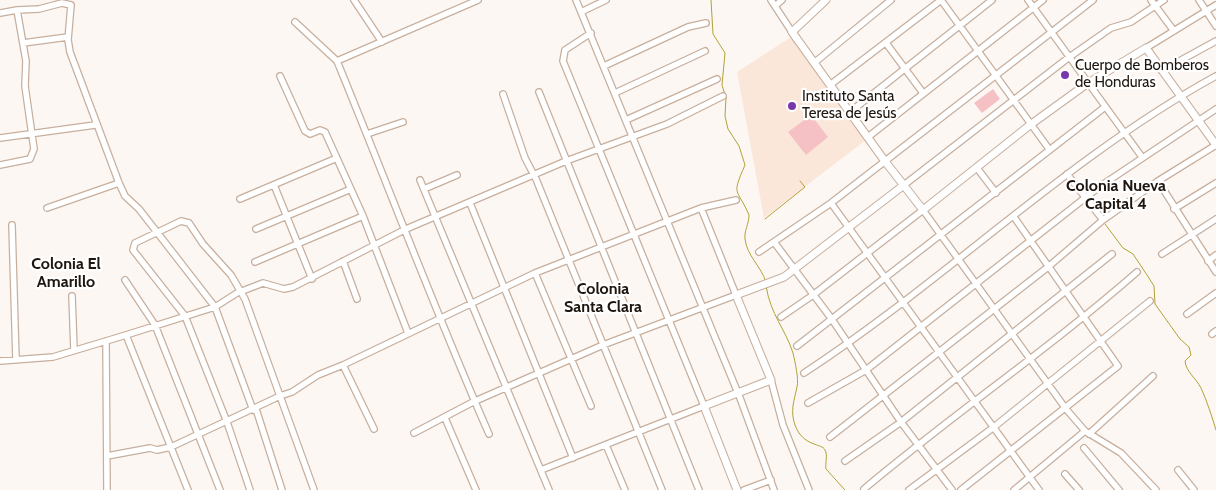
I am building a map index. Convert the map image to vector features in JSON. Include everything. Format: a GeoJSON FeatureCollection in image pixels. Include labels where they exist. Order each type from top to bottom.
{"type":"FeatureCollection","features":[{"type":"Feature","properties":{"kind":"street"},"geometry":{"type":"LineString","coordinates":[[354,0],[382,42]]}},
{"type":"Feature","properties":{"kind":"street"},"geometry":{"type":"LineString","coordinates":[[337,61],[478,0]]}},
{"type":"Feature","properties":{"kind":"street"},"geometry":{"type":"LineString","coordinates":[[576,0],[738,393],[774,490]]}},
{"type":"Feature","properties":{"kind":"street"},"geometry":{"type":"LineString","coordinates":[[582,12],[606,0]]}},
{"type":"Feature","properties":{"kind":"street"},"geometry":{"type":"LineString","coordinates":[[782,0],[773,3],[792,32],[1066,409],[1087,432],[1121,453],[1156,490]]}},
{"type":"Feature","properties":{"kind":"street"},"geometry":{"type":"LineString","coordinates":[[792,32],[826,0]]}},
{"type":"Feature","properties":{"kind":"street"},"geometry":{"type":"LineString","coordinates":[[814,63],[892,0]]}},
{"type":"Feature","properties":{"kind":"street"},"geometry":{"type":"LineString","coordinates":[[830,85],[941,0],[1049,149]]}},
{"type":"Feature","properties":{"kind":"street"},"geometry":{"type":"LineString","coordinates":[[850,112],[992,0]]}},
{"type":"Feature","properties":{"kind":"street"},"geometry":{"type":"LineString","coordinates":[[1028,0],[1068,58],[1142,157]]}},
{"type":"Feature","properties":{"kind":"street"},"geometry":{"type":"LineString","coordinates":[[868,137],[1043,0]]}},
{"type":"Feature","properties":{"kind":"street"},"geometry":{"type":"LineString","coordinates":[[759,252],[830,203],[884,160],[1052,34],[1093,0]]}},
{"type":"Feature","properties":{"kind":"street"},"geometry":{"type":"LineString","coordinates":[[414,433],[475,401],[603,345],[766,285],[795,269],[1068,58],[1111,28],[1131,22],[1153,3],[1164,0]]}},
{"type":"Feature","properties":{"kind":"street"},"geometry":{"type":"LineString","coordinates":[[1199,0],[1216,26]]}},
{"type":"Feature","properties":{"kind":"street"},"geometry":{"type":"LineString","coordinates":[[0,13],[39,9],[67,3],[71,5],[68,37],[70,52],[95,125],[119,183],[125,196],[139,210],[215,307],[255,409],[282,490]]}},
{"type":"Feature","properties":{"kind":"street"},"geometry":{"type":"LineString","coordinates":[[1153,3],[1174,31]]}},
{"type":"Feature","properties":{"kind":"street"},"geometry":{"type":"LineString","coordinates":[[781,316],[813,295],[1030,125],[1088,83],[1216,5]]}},
{"type":"Feature","properties":{"kind":"street"},"geometry":{"type":"LineString","coordinates":[[0,165],[30,159],[34,149],[25,86],[26,61],[17,10]]}},
{"type":"Feature","properties":{"kind":"street"},"geometry":{"type":"LineString","coordinates":[[295,22],[337,61],[406,229],[439,318],[489,434]]}},
{"type":"Feature","properties":{"kind":"street"},"geometry":{"type":"LineString","coordinates":[[604,66],[688,27],[706,23]]}},
{"type":"Feature","properties":{"kind":"street"},"geometry":{"type":"LineString","coordinates":[[590,33],[565,50],[562,56],[737,490]]}},
{"type":"Feature","properties":{"kind":"street"},"geometry":{"type":"LineString","coordinates":[[23,43],[68,37]]}},
{"type":"Feature","properties":{"kind":"street"},"geometry":{"type":"LineString","coordinates":[[1163,70],[1216,41]]}},
{"type":"Feature","properties":{"kind":"street"},"geometry":{"type":"LineString","coordinates":[[886,43],[923,93]]}},
{"type":"Feature","properties":{"kind":"street"},"geometry":{"type":"LineString","coordinates":[[830,437],[994,310],[1103,220],[1158,181],[1216,145],[1146,48]]}},
{"type":"Feature","properties":{"kind":"street"},"geometry":{"type":"LineString","coordinates":[[615,93],[706,51]]}},
{"type":"Feature","properties":{"kind":"street"},"geometry":{"type":"LineString","coordinates":[[280,76],[304,131],[310,134],[320,130],[325,132],[363,216],[408,333]]}},
{"type":"Feature","properties":{"kind":"street"},"geometry":{"type":"LineString","coordinates":[[804,373],[849,344],[1067,174],[1124,132],[1180,95],[1216,76]]}},
{"type":"Feature","properties":{"kind":"street"},"geometry":{"type":"LineString","coordinates":[[626,120],[717,79]]}},
{"type":"Feature","properties":{"kind":"street"},"geometry":{"type":"LineString","coordinates":[[539,92],[699,490]]}},
{"type":"Feature","properties":{"kind":"street"},"geometry":{"type":"LineString","coordinates":[[503,94],[525,158],[662,490]]}},
{"type":"Feature","properties":{"kind":"street"},"geometry":{"type":"LineString","coordinates":[[0,361],[53,356],[215,307],[263,283],[284,289],[312,279],[374,244],[406,229],[566,161],[632,135],[667,124],[723,96]]}},
{"type":"Feature","properties":{"kind":"street"},"geometry":{"type":"LineString","coordinates":[[797,346],[1105,107]]}},
{"type":"Feature","properties":{"kind":"street"},"geometry":{"type":"LineString","coordinates":[[808,403],[866,370],[1032,242],[1085,197],[1142,157],[1216,110]]}},
{"type":"Feature","properties":{"kind":"street"},"geometry":{"type":"LineString","coordinates":[[367,134],[403,122]]}},
{"type":"Feature","properties":{"kind":"street"},"geometry":{"type":"LineString","coordinates":[[0,138],[95,125]]}},
{"type":"Feature","properties":{"kind":"street"},"geometry":{"type":"LineString","coordinates":[[240,199],[337,158]]}},
{"type":"Feature","properties":{"kind":"street"},"geometry":{"type":"LineString","coordinates":[[977,168],[996,193]]}},
{"type":"Feature","properties":{"kind":"street"},"geometry":{"type":"LineString","coordinates":[[1067,174],[1103,220]]}},
{"type":"Feature","properties":{"kind":"street"},"geometry":{"type":"LineString","coordinates":[[424,189],[456,175]]}},
{"type":"Feature","properties":{"kind":"street"},"geometry":{"type":"LineString","coordinates":[[420,180],[549,490]]}},
{"type":"Feature","properties":{"kind":"street"},"geometry":{"type":"LineString","coordinates":[[1158,181],[1174,209],[1216,272]]}},
{"type":"Feature","properties":{"kind":"street"},"geometry":{"type":"LineString","coordinates":[[1174,209],[1216,182]]}},
{"type":"Feature","properties":{"kind":"street"},"geometry":{"type":"LineString","coordinates":[[47,208],[119,183]]}},
{"type":"Feature","properties":{"kind":"street"},"geometry":{"type":"LineString","coordinates":[[274,185],[312,279]]}},
{"type":"Feature","properties":{"kind":"street"},"geometry":{"type":"LineString","coordinates":[[256,229],[351,189]]}},
{"type":"Feature","properties":{"kind":"street"},"geometry":{"type":"LineString","coordinates":[[107,456],[150,448],[157,450],[171,447],[200,436],[280,396],[292,392],[318,375],[343,365],[471,302],[535,273],[701,208],[736,200]]}},
{"type":"Feature","properties":{"kind":"street"},"geometry":{"type":"LineString","coordinates":[[470,203],[573,458]]}},
{"type":"Feature","properties":{"kind":"street"},"geometry":{"type":"LineString","coordinates":[[830,203],[1039,490]]}},
{"type":"Feature","properties":{"kind":"street"},"geometry":{"type":"LineString","coordinates":[[701,208],[771,380],[783,425],[809,490]]}},
{"type":"Feature","properties":{"kind":"street"},"geometry":{"type":"LineString","coordinates":[[255,262],[363,216]]}},
{"type":"Feature","properties":{"kind":"street"},"geometry":{"type":"LineString","coordinates":[[961,490],[1066,409],[1118,366],[1014,217]]}},
{"type":"Feature","properties":{"kind":"street"},"geometry":{"type":"LineString","coordinates":[[1162,254],[1216,219]]}},
{"type":"Feature","properties":{"kind":"street"},"geometry":{"type":"LineString","coordinates":[[250,490],[227,422],[185,316],[134,250],[136,244],[156,232],[181,221],[189,223],[203,244],[231,275],[241,293],[314,490]]}},
{"type":"Feature","properties":{"kind":"street"},"geometry":{"type":"LineString","coordinates":[[12,225],[16,360]]}},
{"type":"Feature","properties":{"kind":"street"},"geometry":{"type":"LineString","coordinates":[[774,242],[831,318],[901,422],[952,490]]}},
{"type":"Feature","properties":{"kind":"street"},"geometry":{"type":"LineString","coordinates":[[845,461],[901,422],[1066,293],[1112,254]]}},
{"type":"Feature","properties":{"kind":"street"},"geometry":{"type":"LineString","coordinates":[[1208,261],[1216,255]]}},
{"type":"Feature","properties":{"kind":"street"},"geometry":{"type":"LineString","coordinates":[[343,261],[357,299]]}},
{"type":"Feature","properties":{"kind":"street"},"geometry":{"type":"LineString","coordinates":[[864,489],[918,444],[975,404],[1028,359],[1084,318],[1137,272]]}},
{"type":"Feature","properties":{"kind":"street"},"geometry":{"type":"LineString","coordinates":[[535,273],[590,406]]}},
{"type":"Feature","properties":{"kind":"street"},"geometry":{"type":"LineString","coordinates":[[125,280],[155,325],[220,490]]}},
{"type":"Feature","properties":{"kind":"street"},"geometry":{"type":"LineString","coordinates":[[1187,314],[1216,293]]}},
{"type":"Feature","properties":{"kind":"street"},"geometry":{"type":"LineString","coordinates":[[72,296],[74,350]]}},
{"type":"Feature","properties":{"kind":"street"},"geometry":{"type":"LineString","coordinates":[[908,490],[994,428],[1150,301]]}},
{"type":"Feature","properties":{"kind":"street"},"geometry":{"type":"LineString","coordinates":[[126,335],[188,490]]}},
{"type":"Feature","properties":{"kind":"street"},"geometry":{"type":"LineString","coordinates":[[106,341],[107,490]]}},
{"type":"Feature","properties":{"kind":"street"},"geometry":{"type":"LineString","coordinates":[[343,365],[374,429]]}},
{"type":"Feature","properties":{"kind":"street"},"geometry":{"type":"LineString","coordinates":[[1014,490],[1153,376]]}},
{"type":"Feature","properties":{"kind":"street"},"geometry":{"type":"LineString","coordinates":[[541,470],[771,380]]}},
{"type":"Feature","properties":{"kind":"street"},"geometry":{"type":"LineString","coordinates":[[445,418],[476,490]]}},
{"type":"Feature","properties":{"kind":"street"},"geometry":{"type":"LineString","coordinates":[[606,445],[625,490]]}},
{"type":"Feature","properties":{"kind":"street"},"geometry":{"type":"LineString","coordinates":[[1084,448],[1119,490]]}},
{"type":"Feature","properties":{"kind":"street"},"geometry":{"type":"LineString","coordinates":[[1178,470],[1194,490]]}},
{"type":"Feature","properties":{"kind":"street"},"geometry":{"type":"LineString","coordinates":[[1065,474],[1079,490]]}},
{"type":"Feature","properties":{"kind":"street"},"geometry":{"type":"LineString","coordinates":[[744,490],[771,480]]}},
{"type":"Feature","properties":{"kind":"shaded area","name":"Instituto Santa Teresa de Jesús"},"geometry":{"type":"Polygon","coordinates":[[[791,37],[866,140],[764,218],[737,72],[791,37]]]}},
{"type":"Feature","properties":{"kind":"shaded area"},"geometry":{"type":"Polygon","coordinates":[[[993,89],[1000,99],[982,113],[974,103],[993,89]]]}},
{"type":"Feature","properties":{"kind":"shaded area"},"geometry":{"type":"Polygon","coordinates":[[[811,115],[828,137],[806,155],[788,132],[811,115]]]}},
{"type":"Feature","properties":{"kind":"waterway"},"geometry":{"type":"LineString","coordinates":[[711,0],[713,34],[725,53],[722,85],[726,98],[725,116],[728,129],[739,146],[745,165],[738,182],[737,192],[749,215],[745,233],[746,245],[766,282]]}},
{"type":"Feature","properties":{"kind":"waterway"},"geometry":{"type":"LineString","coordinates":[[765,219],[805,187],[800,181]]}},
{"type":"Feature","properties":{"kind":"waterway"},"geometry":{"type":"LineString","coordinates":[[1105,224],[1123,248],[1133,254],[1154,286],[1155,304],[1180,339],[1189,347],[1191,355],[1185,361],[1186,365],[1201,388],[1216,430]]}},
{"type":"Feature","properties":{"kind":"waterway"},"geometry":{"type":"LineString","coordinates":[[766,286],[771,306],[790,344],[795,361],[798,380],[793,411],[795,425],[798,432],[807,441],[825,450],[826,469],[845,490]]}},
{"type":"Feature","properties":{"kind":"place","name":"Cuerpo de Bomberos de Honduras"},"geometry":{"type":"Point","coordinates":[1065,75]}},
{"type":"Feature","properties":{"kind":"place","name":"Instituto Santa Teresa de Jesús"},"geometry":{"type":"Point","coordinates":[792,106]}},
{"type":"Feature","properties":{"kind":"district","name":"Colonia Nueva Capital 4"},"geometry":{"type":"Point","coordinates":[1116,195]}},
{"type":"Feature","properties":{"kind":"district","name":"Colonia El Amarillo"},"geometry":{"type":"Point","coordinates":[66,273]}},
{"type":"Feature","properties":{"kind":"district","name":"Colonia Santa Clara"},"geometry":{"type":"Point","coordinates":[603,298]}}]}
